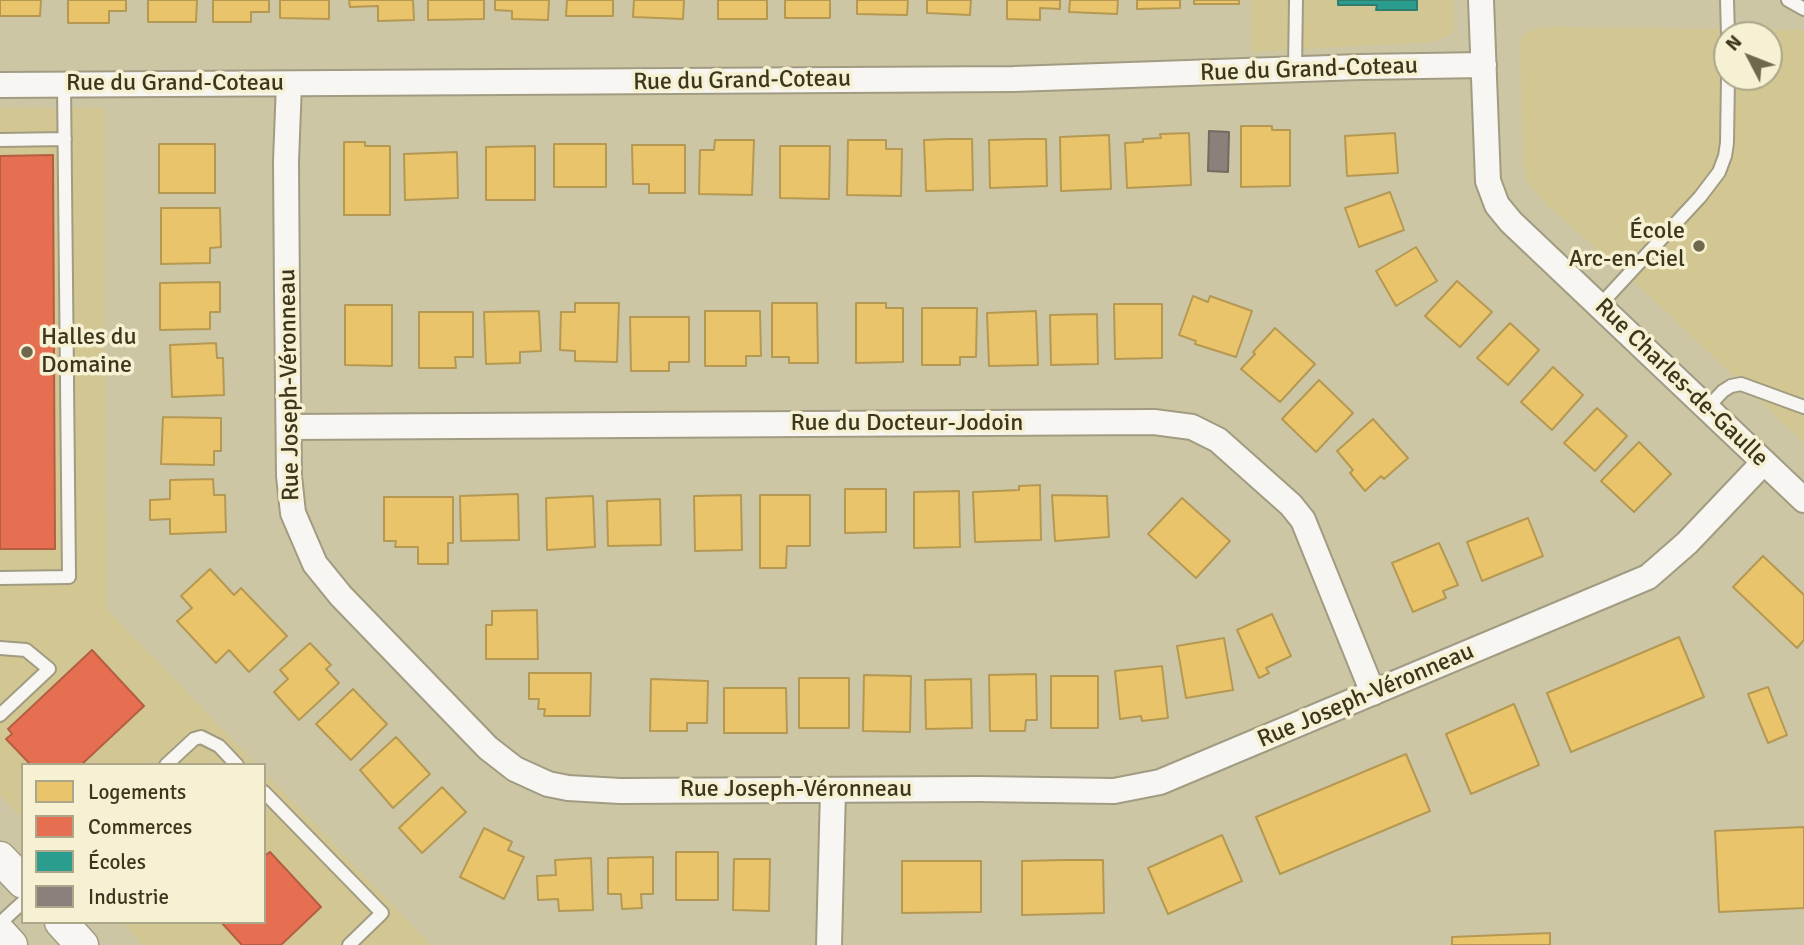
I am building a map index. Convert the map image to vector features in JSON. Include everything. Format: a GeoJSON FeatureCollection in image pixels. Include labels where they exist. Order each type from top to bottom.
{"type":"FeatureCollection","features":[{"type":"Feature","properties":{"kind":"street","name":"Rue Charles-de-Gaulle"},"geometry":{"type":"LineString","coordinates":[[1481,0],[1488,181],[1493,198],[1511,222],[1804,500]]}},
{"type":"Feature","properties":{"kind":"street","name":"Rue du Grand-Coteau"},"geometry":{"type":"LineString","coordinates":[[0,85],[1014,79],[1484,65]]}},
{"type":"Feature","properties":{"kind":"street","name":"Rue Joseph-Véronneau"},"geometry":{"type":"LineString","coordinates":[[289,84],[286,161],[289,484],[293,513],[316,564],[341,596],[479,739],[515,769],[548,783],[581,789],[621,791],[1114,790],[1160,782],[1648,576],[1675,555],[1764,462]]}},
{"type":"Feature","properties":{"kind":"street","name":"Rue du Docteur-Jodoin"},"geometry":{"type":"LineString","coordinates":[[289,427],[1154,422],[1192,427],[1217,440],[1291,505],[1303,520],[1373,693]]}},
{"type":"Feature","properties":{"kind":"street"},"geometry":{"type":"LineString","coordinates":[[829,945],[834,790]]}},
{"type":"Feature","properties":{"kind":"street"},"geometry":{"type":"LineString","coordinates":[[0,858],[21,880]]}},
{"type":"Feature","properties":{"kind":"street"},"geometry":{"type":"LineString","coordinates":[[63,924],[82,945]]}},
{"type":"Feature","properties":{"kind":"street"},"geometry":{"type":"LineString","coordinates":[[0,933],[11,945]]}},
{"type":"Feature","properties":{"kind":"lane"},"geometry":{"type":"LineString","coordinates":[[1296,0],[1296,70]]}},
{"type":"Feature","properties":{"kind":"lane"},"geometry":{"type":"LineString","coordinates":[[1727,0],[1728,21]]}},
{"type":"Feature","properties":{"kind":"lane"},"geometry":{"type":"LineString","coordinates":[[1788,0],[1804,9]]}},
{"type":"Feature","properties":{"kind":"lane"},"geometry":{"type":"LineString","coordinates":[[0,578],[69,577],[64,85]]}},
{"type":"Feature","properties":{"kind":"lane"},"geometry":{"type":"LineString","coordinates":[[1600,305],[1700,197],[1719,172],[1727,143],[1728,91]]}},
{"type":"Feature","properties":{"kind":"lane"},"geometry":{"type":"LineString","coordinates":[[0,139],[65,139]]}},
{"type":"Feature","properties":{"kind":"lane"},"geometry":{"type":"LineString","coordinates":[[1708,407],[1723,391],[1741,384],[1804,407]]}},
{"type":"Feature","properties":{"kind":"lane"},"geometry":{"type":"LineString","coordinates":[[0,648],[26,650],[49,669],[0,715]]}},
{"type":"Feature","properties":{"kind":"lane"},"geometry":{"type":"LineString","coordinates":[[168,763],[194,739],[201,737],[219,746],[235,763]]}},
{"type":"Feature","properties":{"kind":"lane"},"geometry":{"type":"LineString","coordinates":[[266,794],[382,914],[349,945]]}},
{"type":"Feature","properties":{"kind":"lane"},"geometry":{"type":"LineString","coordinates":[[0,923],[21,904]]}},
{"type":"Feature","properties":{"kind":"shaded area"},"geometry":{"type":"Polygon","coordinates":[[[1251,0],[1454,0],[1454,30],[1448,36],[1432,42],[1251,52],[1251,0]]]}},
{"type":"Feature","properties":{"kind":"shaded area","name":"École Arc-en-Ciel"},"geometry":{"type":"Polygon","coordinates":[[[1550,27],[1713,29],[1713,91],[1783,91],[1783,30],[1804,30],[1804,443],[1638,285],[1549,207],[1526,180],[1523,162],[1520,41],[1524,34],[1533,29],[1550,27]]]}},
{"type":"Feature","properties":{"kind":"shaded area"},"geometry":{"type":"Polygon","coordinates":[[[0,108],[104,108],[106,608],[255,763],[21,763],[21,817],[0,795],[0,108]]]}},
{"type":"Feature","properties":{"kind":"shaded area"},"geometry":{"type":"Polygon","coordinates":[[[266,774],[431,945],[143,945],[124,924],[266,924],[266,774]]]}},
{"type":"Feature","properties":{"kind":"building: Logements"},"geometry":{"type":"Polygon","coordinates":[[[0,0],[41,0],[40,16],[0,16],[0,0]]]}},
{"type":"Feature","properties":{"kind":"building: Logements"},"geometry":{"type":"Polygon","coordinates":[[[68,0],[126,0],[126,11],[109,11],[109,23],[68,23],[68,0]]]}},
{"type":"Feature","properties":{"kind":"building: Logements"},"geometry":{"type":"Polygon","coordinates":[[[148,0],[197,0],[196,22],[148,22],[148,0]]]}},
{"type":"Feature","properties":{"kind":"building: Logements"},"geometry":{"type":"Polygon","coordinates":[[[213,0],[269,0],[269,12],[251,12],[251,22],[213,22],[213,0]]]}},
{"type":"Feature","properties":{"kind":"building: Logements"},"geometry":{"type":"Polygon","coordinates":[[[280,0],[329,0],[329,19],[280,18],[280,0]]]}},
{"type":"Feature","properties":{"kind":"building: Logements"},"geometry":{"type":"Polygon","coordinates":[[[349,0],[413,0],[414,20],[378,21],[378,6],[350,7],[349,0]]]}},
{"type":"Feature","properties":{"kind":"building: Logements"},"geometry":{"type":"Polygon","coordinates":[[[428,0],[484,0],[484,19],[428,20],[428,0]]]}},
{"type":"Feature","properties":{"kind":"building: Logements"},"geometry":{"type":"Polygon","coordinates":[[[495,0],[549,0],[548,20],[512,19],[512,11],[495,10],[495,0]]]}},
{"type":"Feature","properties":{"kind":"building: Logements"},"geometry":{"type":"Polygon","coordinates":[[[567,0],[613,0],[613,16],[566,16],[567,0]]]}},
{"type":"Feature","properties":{"kind":"building: Logements"},"geometry":{"type":"Polygon","coordinates":[[[634,0],[684,0],[683,19],[633,17],[634,0]]]}},
{"type":"Feature","properties":{"kind":"building: Logements"},"geometry":{"type":"Polygon","coordinates":[[[718,0],[767,0],[767,19],[718,19],[718,0]]]}},
{"type":"Feature","properties":{"kind":"building: Logements"},"geometry":{"type":"Polygon","coordinates":[[[785,0],[830,0],[830,18],[785,18],[785,0]]]}},
{"type":"Feature","properties":{"kind":"building: Logements"},"geometry":{"type":"Polygon","coordinates":[[[857,0],[908,0],[907,15],[857,14],[857,0]]]}},
{"type":"Feature","properties":{"kind":"building: Logements"},"geometry":{"type":"Polygon","coordinates":[[[927,0],[971,0],[970,15],[927,13],[927,0]]]}},
{"type":"Feature","properties":{"kind":"building: Logements"},"geometry":{"type":"Polygon","coordinates":[[[1007,0],[1060,0],[1060,9],[1040,8],[1040,20],[1007,19],[1007,0]]]}},
{"type":"Feature","properties":{"kind":"building: Logements"},"geometry":{"type":"Polygon","coordinates":[[[1070,0],[1118,0],[1117,14],[1069,12],[1070,0]]]}},
{"type":"Feature","properties":{"kind":"building: Logements"},"geometry":{"type":"Polygon","coordinates":[[[1137,0],[1180,0],[1180,8],[1137,9],[1137,0]]]}},
{"type":"Feature","properties":{"kind":"building: Logements"},"geometry":{"type":"Polygon","coordinates":[[[1194,0],[1239,0],[1239,4],[1194,4],[1194,0]]]}},
{"type":"Feature","properties":{"kind":"building: Logements"},"geometry":{"type":"Polygon","coordinates":[[[1241,126],[1272,126],[1272,130],[1290,130],[1290,186],[1241,187],[1241,126]]]}},
{"type":"Feature","properties":{"kind":"building: Logements"},"geometry":{"type":"Polygon","coordinates":[[[1189,133],[1191,185],[1127,188],[1125,143],[1161,138],[1160,134],[1189,133]]]}},
{"type":"Feature","properties":{"kind":"building: Logements"},"geometry":{"type":"Polygon","coordinates":[[[1395,133],[1398,173],[1347,176],[1345,136],[1395,133]]]}},
{"type":"Feature","properties":{"kind":"building: Logements"},"geometry":{"type":"Polygon","coordinates":[[[1109,135],[1111,189],[1061,191],[1060,137],[1109,135]]]}},
{"type":"Feature","properties":{"kind":"building: Logements"},"geometry":{"type":"Polygon","coordinates":[[[972,139],[973,190],[926,191],[924,140],[972,139]]]}},
{"type":"Feature","properties":{"kind":"building: Logements"},"geometry":{"type":"Polygon","coordinates":[[[1046,139],[1047,186],[990,188],[989,140],[1046,139]]]}},
{"type":"Feature","properties":{"kind":"building: Logements"},"geometry":{"type":"Polygon","coordinates":[[[715,140],[754,140],[752,195],[699,194],[700,150],[714,150],[715,140]]]}},
{"type":"Feature","properties":{"kind":"building: Logements"},"geometry":{"type":"Polygon","coordinates":[[[848,140],[886,140],[886,149],[902,149],[901,196],[847,195],[848,140]]]}},
{"type":"Feature","properties":{"kind":"building: Logements"},"geometry":{"type":"Polygon","coordinates":[[[344,142],[365,142],[365,146],[390,146],[390,215],[344,215],[344,142]]]}},
{"type":"Feature","properties":{"kind":"building: Logements"},"geometry":{"type":"Polygon","coordinates":[[[159,144],[215,144],[215,193],[159,193],[159,144]]]}},
{"type":"Feature","properties":{"kind":"building: Logements"},"geometry":{"type":"Polygon","coordinates":[[[554,144],[606,144],[606,187],[554,187],[554,144]]]}},
{"type":"Feature","properties":{"kind":"building: Logements"},"geometry":{"type":"Polygon","coordinates":[[[632,145],[685,145],[685,193],[649,193],[649,184],[633,184],[632,145]]]}},
{"type":"Feature","properties":{"kind":"building: Logements"},"geometry":{"type":"Polygon","coordinates":[[[535,146],[535,200],[486,200],[486,147],[535,146]]]}},
{"type":"Feature","properties":{"kind":"building: Logements"},"geometry":{"type":"Polygon","coordinates":[[[780,146],[830,146],[829,199],[780,198],[780,146]]]}},
{"type":"Feature","properties":{"kind":"building: Logements"},"geometry":{"type":"Polygon","coordinates":[[[457,152],[458,198],[405,200],[404,154],[457,152]]]}},
{"type":"Feature","properties":{"kind":"building: Logements"},"geometry":{"type":"Polygon","coordinates":[[[1390,192],[1404,230],[1359,247],[1345,208],[1390,192]]]}},
{"type":"Feature","properties":{"kind":"building: Logements"},"geometry":{"type":"Polygon","coordinates":[[[161,208],[220,208],[221,247],[210,248],[210,263],[161,264],[161,208]]]}},
{"type":"Feature","properties":{"kind":"building: Logements"},"geometry":{"type":"Polygon","coordinates":[[[1416,247],[1437,281],[1396,306],[1376,271],[1416,247]]]}},
{"type":"Feature","properties":{"kind":"building: Logements"},"geometry":{"type":"Polygon","coordinates":[[[1457,281],[1492,312],[1460,347],[1425,316],[1457,281]]]}},
{"type":"Feature","properties":{"kind":"building: Logements"},"geometry":{"type":"Polygon","coordinates":[[[220,282],[220,312],[210,312],[210,329],[160,330],[160,283],[220,282]]]}},
{"type":"Feature","properties":{"kind":"building: Logements"},"geometry":{"type":"Polygon","coordinates":[[[1193,296],[1208,302],[1210,296],[1252,311],[1236,357],[1195,344],[1196,341],[1179,335],[1193,296]]]}},
{"type":"Feature","properties":{"kind":"building: Logements"},"geometry":{"type":"Polygon","coordinates":[[[575,303],[619,303],[617,362],[575,361],[575,351],[560,350],[561,312],[575,312],[575,303]]]}},
{"type":"Feature","properties":{"kind":"building: Logements"},"geometry":{"type":"Polygon","coordinates":[[[772,303],[817,303],[818,363],[789,363],[789,357],[772,357],[772,303]]]}},
{"type":"Feature","properties":{"kind":"building: Logements"},"geometry":{"type":"Polygon","coordinates":[[[856,303],[886,303],[886,308],[903,308],[903,362],[856,363],[856,303]]]}},
{"type":"Feature","properties":{"kind":"building: Logements"},"geometry":{"type":"Polygon","coordinates":[[[1114,304],[1162,304],[1162,358],[1115,359],[1114,304]]]}},
{"type":"Feature","properties":{"kind":"building: Logements"},"geometry":{"type":"Polygon","coordinates":[[[345,305],[392,305],[392,366],[345,365],[345,305]]]}},
{"type":"Feature","properties":{"kind":"building: Logements"},"geometry":{"type":"Polygon","coordinates":[[[922,308],[977,308],[976,357],[960,357],[960,365],[922,365],[922,308]]]}},
{"type":"Feature","properties":{"kind":"building: Logements"},"geometry":{"type":"Polygon","coordinates":[[[539,311],[541,351],[520,352],[520,363],[486,364],[484,312],[539,311]]]}},
{"type":"Feature","properties":{"kind":"building: Logements"},"geometry":{"type":"Polygon","coordinates":[[[705,311],[760,311],[761,356],[746,356],[746,366],[705,366],[705,311]]]}},
{"type":"Feature","properties":{"kind":"building: Logements"},"geometry":{"type":"Polygon","coordinates":[[[1036,311],[1038,365],[989,366],[987,313],[1036,311]]]}},
{"type":"Feature","properties":{"kind":"building: Logements"},"geometry":{"type":"Polygon","coordinates":[[[419,312],[473,312],[473,357],[455,357],[456,368],[419,368],[419,312]]]}},
{"type":"Feature","properties":{"kind":"building: Logements"},"geometry":{"type":"Polygon","coordinates":[[[1097,314],[1098,364],[1051,365],[1050,315],[1097,314]]]}},
{"type":"Feature","properties":{"kind":"building: Logements"},"geometry":{"type":"Polygon","coordinates":[[[630,317],[689,317],[689,362],[669,362],[669,371],[631,371],[630,317]]]}},
{"type":"Feature","properties":{"kind":"building: Logements"},"geometry":{"type":"Polygon","coordinates":[[[1510,323],[1539,350],[1508,385],[1477,358],[1510,323]]]}},
{"type":"Feature","properties":{"kind":"building: Logements"},"geometry":{"type":"Polygon","coordinates":[[[1275,328],[1315,364],[1280,402],[1241,369],[1275,328]]]}},
{"type":"Feature","properties":{"kind":"building: Logements"},"geometry":{"type":"Polygon","coordinates":[[[216,343],[217,358],[223,358],[224,395],[172,397],[170,345],[216,343]]]}},
{"type":"Feature","properties":{"kind":"building: Logements"},"geometry":{"type":"Polygon","coordinates":[[[1553,367],[1583,395],[1552,430],[1521,402],[1553,367]]]}},
{"type":"Feature","properties":{"kind":"building: Logements"},"geometry":{"type":"Polygon","coordinates":[[[1319,380],[1353,413],[1316,452],[1282,419],[1319,380]]]}},
{"type":"Feature","properties":{"kind":"building: Logements"},"geometry":{"type":"Polygon","coordinates":[[[1597,408],[1627,436],[1595,471],[1564,443],[1597,408]]]}},
{"type":"Feature","properties":{"kind":"building: Logements"},"geometry":{"type":"Polygon","coordinates":[[[163,417],[221,418],[221,451],[214,451],[214,465],[161,464],[163,417]]]}},
{"type":"Feature","properties":{"kind":"building: Logements"},"geometry":{"type":"Polygon","coordinates":[[[1373,419],[1408,458],[1384,479],[1381,476],[1365,491],[1350,473],[1353,470],[1337,451],[1373,419]]]}},
{"type":"Feature","properties":{"kind":"building: Logements"},"geometry":{"type":"Polygon","coordinates":[[[1639,442],[1671,474],[1634,512],[1601,481],[1639,442]]]}},
{"type":"Feature","properties":{"kind":"building: Logements"},"geometry":{"type":"Polygon","coordinates":[[[213,479],[214,495],[225,495],[226,532],[170,534],[170,519],[150,520],[150,500],[170,499],[170,480],[213,479]]]}},
{"type":"Feature","properties":{"kind":"building: Logements"},"geometry":{"type":"Polygon","coordinates":[[[1040,485],[1041,540],[975,542],[973,492],[1019,490],[1019,486],[1040,485]]]}},
{"type":"Feature","properties":{"kind":"building: Logements"},"geometry":{"type":"Polygon","coordinates":[[[845,489],[886,489],[886,532],[845,533],[845,489]]]}},
{"type":"Feature","properties":{"kind":"building: Logements"},"geometry":{"type":"Polygon","coordinates":[[[959,491],[960,547],[914,548],[914,492],[959,491]]]}},
{"type":"Feature","properties":{"kind":"building: Logements"},"geometry":{"type":"Polygon","coordinates":[[[518,494],[519,540],[461,541],[460,496],[518,494]]]}},
{"type":"Feature","properties":{"kind":"building: Logements"},"geometry":{"type":"Polygon","coordinates":[[[741,495],[742,550],[695,551],[694,496],[741,495]]]}},
{"type":"Feature","properties":{"kind":"building: Logements"},"geometry":{"type":"Polygon","coordinates":[[[760,495],[810,495],[810,546],[787,546],[786,568],[760,568],[760,495]]]}},
{"type":"Feature","properties":{"kind":"building: Logements"},"geometry":{"type":"Polygon","coordinates":[[[1052,495],[1107,496],[1109,537],[1055,541],[1052,495]]]}},
{"type":"Feature","properties":{"kind":"building: Logements"},"geometry":{"type":"Polygon","coordinates":[[[593,496],[595,547],[547,550],[546,498],[593,496]]]}},
{"type":"Feature","properties":{"kind":"building: Logements"},"geometry":{"type":"Polygon","coordinates":[[[384,497],[453,497],[453,543],[448,543],[448,564],[418,564],[418,547],[395,547],[396,541],[384,541],[384,497]]]}},
{"type":"Feature","properties":{"kind":"building: Logements"},"geometry":{"type":"Polygon","coordinates":[[[1182,498],[1230,541],[1196,578],[1148,534],[1182,498]]]}},
{"type":"Feature","properties":{"kind":"building: Logements"},"geometry":{"type":"Polygon","coordinates":[[[660,499],[661,545],[608,546],[607,501],[660,499]]]}},
{"type":"Feature","properties":{"kind":"building: Logements"},"geometry":{"type":"Polygon","coordinates":[[[1528,518],[1543,556],[1482,581],[1467,542],[1528,518]]]}},
{"type":"Feature","properties":{"kind":"building: Logements"},"geometry":{"type":"Polygon","coordinates":[[[1439,543],[1458,585],[1443,591],[1446,598],[1413,612],[1392,563],[1439,543]]]}},
{"type":"Feature","properties":{"kind":"building: Logements"},"geometry":{"type":"Polygon","coordinates":[[[1763,556],[1804,595],[1804,640],[1797,648],[1733,587],[1763,556]]]}},
{"type":"Feature","properties":{"kind":"building: Logements"},"geometry":{"type":"Polygon","coordinates":[[[210,569],[234,595],[241,588],[287,636],[249,672],[229,650],[216,663],[177,621],[192,608],[181,596],[210,569]]]}},
{"type":"Feature","properties":{"kind":"building: Logements"},"geometry":{"type":"Polygon","coordinates":[[[537,610],[538,659],[486,659],[486,625],[492,625],[492,611],[537,610]]]}},
{"type":"Feature","properties":{"kind":"building: Logements"},"geometry":{"type":"Polygon","coordinates":[[[1272,614],[1291,656],[1266,668],[1269,673],[1259,678],[1237,630],[1272,614]]]}},
{"type":"Feature","properties":{"kind":"building: Logements"},"geometry":{"type":"Polygon","coordinates":[[[1679,637],[1704,697],[1571,752],[1547,693],[1679,637]]]}},
{"type":"Feature","properties":{"kind":"building: Logements"},"geometry":{"type":"Polygon","coordinates":[[[1224,638],[1233,690],[1186,698],[1177,646],[1224,638]]]}},
{"type":"Feature","properties":{"kind":"building: Logements"},"geometry":{"type":"Polygon","coordinates":[[[310,643],[331,665],[326,669],[339,683],[299,720],[274,692],[288,679],[280,670],[310,643]]]}},
{"type":"Feature","properties":{"kind":"building: Logements"},"geometry":{"type":"Polygon","coordinates":[[[1162,666],[1168,718],[1142,721],[1141,716],[1120,719],[1115,671],[1162,666]]]}},
{"type":"Feature","properties":{"kind":"building: Logements"},"geometry":{"type":"Polygon","coordinates":[[[529,673],[591,673],[590,716],[544,716],[545,709],[538,709],[539,699],[529,699],[529,673]]]}},
{"type":"Feature","properties":{"kind":"building: Logements"},"geometry":{"type":"Polygon","coordinates":[[[1036,674],[1037,720],[1026,720],[1025,731],[990,731],[989,675],[1036,674]]]}},
{"type":"Feature","properties":{"kind":"building: Logements"},"geometry":{"type":"Polygon","coordinates":[[[864,675],[911,676],[910,732],[863,731],[864,675]]]}},
{"type":"Feature","properties":{"kind":"building: Logements"},"geometry":{"type":"Polygon","coordinates":[[[1051,676],[1098,676],[1098,728],[1051,728],[1051,676]]]}},
{"type":"Feature","properties":{"kind":"building: Logements"},"geometry":{"type":"Polygon","coordinates":[[[799,678],[849,678],[849,728],[799,728],[799,678]]]}},
{"type":"Feature","properties":{"kind":"building: Logements"},"geometry":{"type":"Polygon","coordinates":[[[651,679],[708,681],[707,723],[687,723],[687,731],[650,731],[651,679]]]}},
{"type":"Feature","properties":{"kind":"building: Logements"},"geometry":{"type":"Polygon","coordinates":[[[971,679],[972,728],[926,729],[925,680],[971,679]]]}},
{"type":"Feature","properties":{"kind":"building: Logements"},"geometry":{"type":"Polygon","coordinates":[[[1768,687],[1787,735],[1768,743],[1748,694],[1768,687]]]}},
{"type":"Feature","properties":{"kind":"building: Logements"},"geometry":{"type":"Polygon","coordinates":[[[724,688],[786,688],[787,733],[724,733],[724,688]]]}},
{"type":"Feature","properties":{"kind":"building: Logements"},"geometry":{"type":"Polygon","coordinates":[[[353,689],[387,724],[351,760],[316,724],[353,689]]]}},
{"type":"Feature","properties":{"kind":"building: Logements"},"geometry":{"type":"Polygon","coordinates":[[[1514,704],[1539,765],[1471,794],[1446,734],[1514,704]]]}},
{"type":"Feature","properties":{"kind":"building: Logements"},"geometry":{"type":"Polygon","coordinates":[[[396,737],[430,774],[393,808],[360,770],[396,737]]]}},
{"type":"Feature","properties":{"kind":"building: Logements"},"geometry":{"type":"Polygon","coordinates":[[[1406,754],[1430,811],[1280,874],[1256,817],[1406,754]]]}},
{"type":"Feature","properties":{"kind":"building: Logements"},"geometry":{"type":"Polygon","coordinates":[[[442,787],[466,812],[422,853],[399,828],[442,787]]]}},
{"type":"Feature","properties":{"kind":"building: Logements"},"geometry":{"type":"Polygon","coordinates":[[[1804,827],[1804,908],[1719,912],[1715,831],[1804,827]]]}},
{"type":"Feature","properties":{"kind":"building: Logements"},"geometry":{"type":"Polygon","coordinates":[[[484,828],[512,842],[508,850],[524,857],[504,899],[460,877],[484,828]]]}},
{"type":"Feature","properties":{"kind":"building: Logements"},"geometry":{"type":"Polygon","coordinates":[[[1222,835],[1242,881],[1168,914],[1148,868],[1222,835]]]}},
{"type":"Feature","properties":{"kind":"building: Logements"},"geometry":{"type":"Polygon","coordinates":[[[676,852],[718,852],[718,900],[676,900],[676,852]]]}},
{"type":"Feature","properties":{"kind":"building: Logements"},"geometry":{"type":"Polygon","coordinates":[[[653,857],[653,894],[641,894],[642,908],[622,909],[621,894],[608,894],[608,858],[653,857]]]}},
{"type":"Feature","properties":{"kind":"building: Logements"},"geometry":{"type":"Polygon","coordinates":[[[591,858],[593,910],[559,911],[558,899],[538,900],[537,876],[556,875],[555,860],[591,858]]]}},
{"type":"Feature","properties":{"kind":"building: Logements"},"geometry":{"type":"Polygon","coordinates":[[[734,859],[770,859],[769,911],[733,910],[734,859]]]}},
{"type":"Feature","properties":{"kind":"building: Logements"},"geometry":{"type":"Polygon","coordinates":[[[1103,860],[1104,913],[1022,915],[1022,861],[1103,860]]]}},
{"type":"Feature","properties":{"kind":"building: Logements"},"geometry":{"type":"Polygon","coordinates":[[[902,861],[981,861],[981,912],[902,913],[902,861]]]}},
{"type":"Feature","properties":{"kind":"building: Logements"},"geometry":{"type":"Polygon","coordinates":[[[1550,933],[1550,945],[1452,945],[1452,937],[1550,933]]]}},
{"type":"Feature","properties":{"kind":"building: Commerces","name":"Halles du Domaine"},"geometry":{"type":"Polygon","coordinates":[[[53,155],[55,549],[0,549],[0,156],[53,155]]]}},
{"type":"Feature","properties":{"kind":"building: Commerces"},"geometry":{"type":"Polygon","coordinates":[[[92,650],[144,706],[83,763],[29,763],[6,739],[12,734],[8,729],[92,650]]]}},
{"type":"Feature","properties":{"kind":"building: Commerces"},"geometry":{"type":"Polygon","coordinates":[[[270,852],[321,907],[281,945],[242,945],[223,924],[266,924],[266,855],[270,852]]]}},
{"type":"Feature","properties":{"kind":"building: Écoles"},"geometry":{"type":"Polygon","coordinates":[[[1338,0],[1417,0],[1417,10],[1376,10],[1377,5],[1338,5],[1338,0]]]}},
{"type":"Feature","properties":{"kind":"building: Industrie"},"geometry":{"type":"Polygon","coordinates":[[[1209,131],[1229,132],[1228,172],[1208,171],[1209,131]]]}},
{"type":"Feature","properties":{"kind":"place","name":"École Arc-en-Ciel"},"geometry":{"type":"Point","coordinates":[1699,246]}},
{"type":"Feature","properties":{"kind":"place","name":"Halles du Domaine"},"geometry":{"type":"Point","coordinates":[27,352]}}]}
